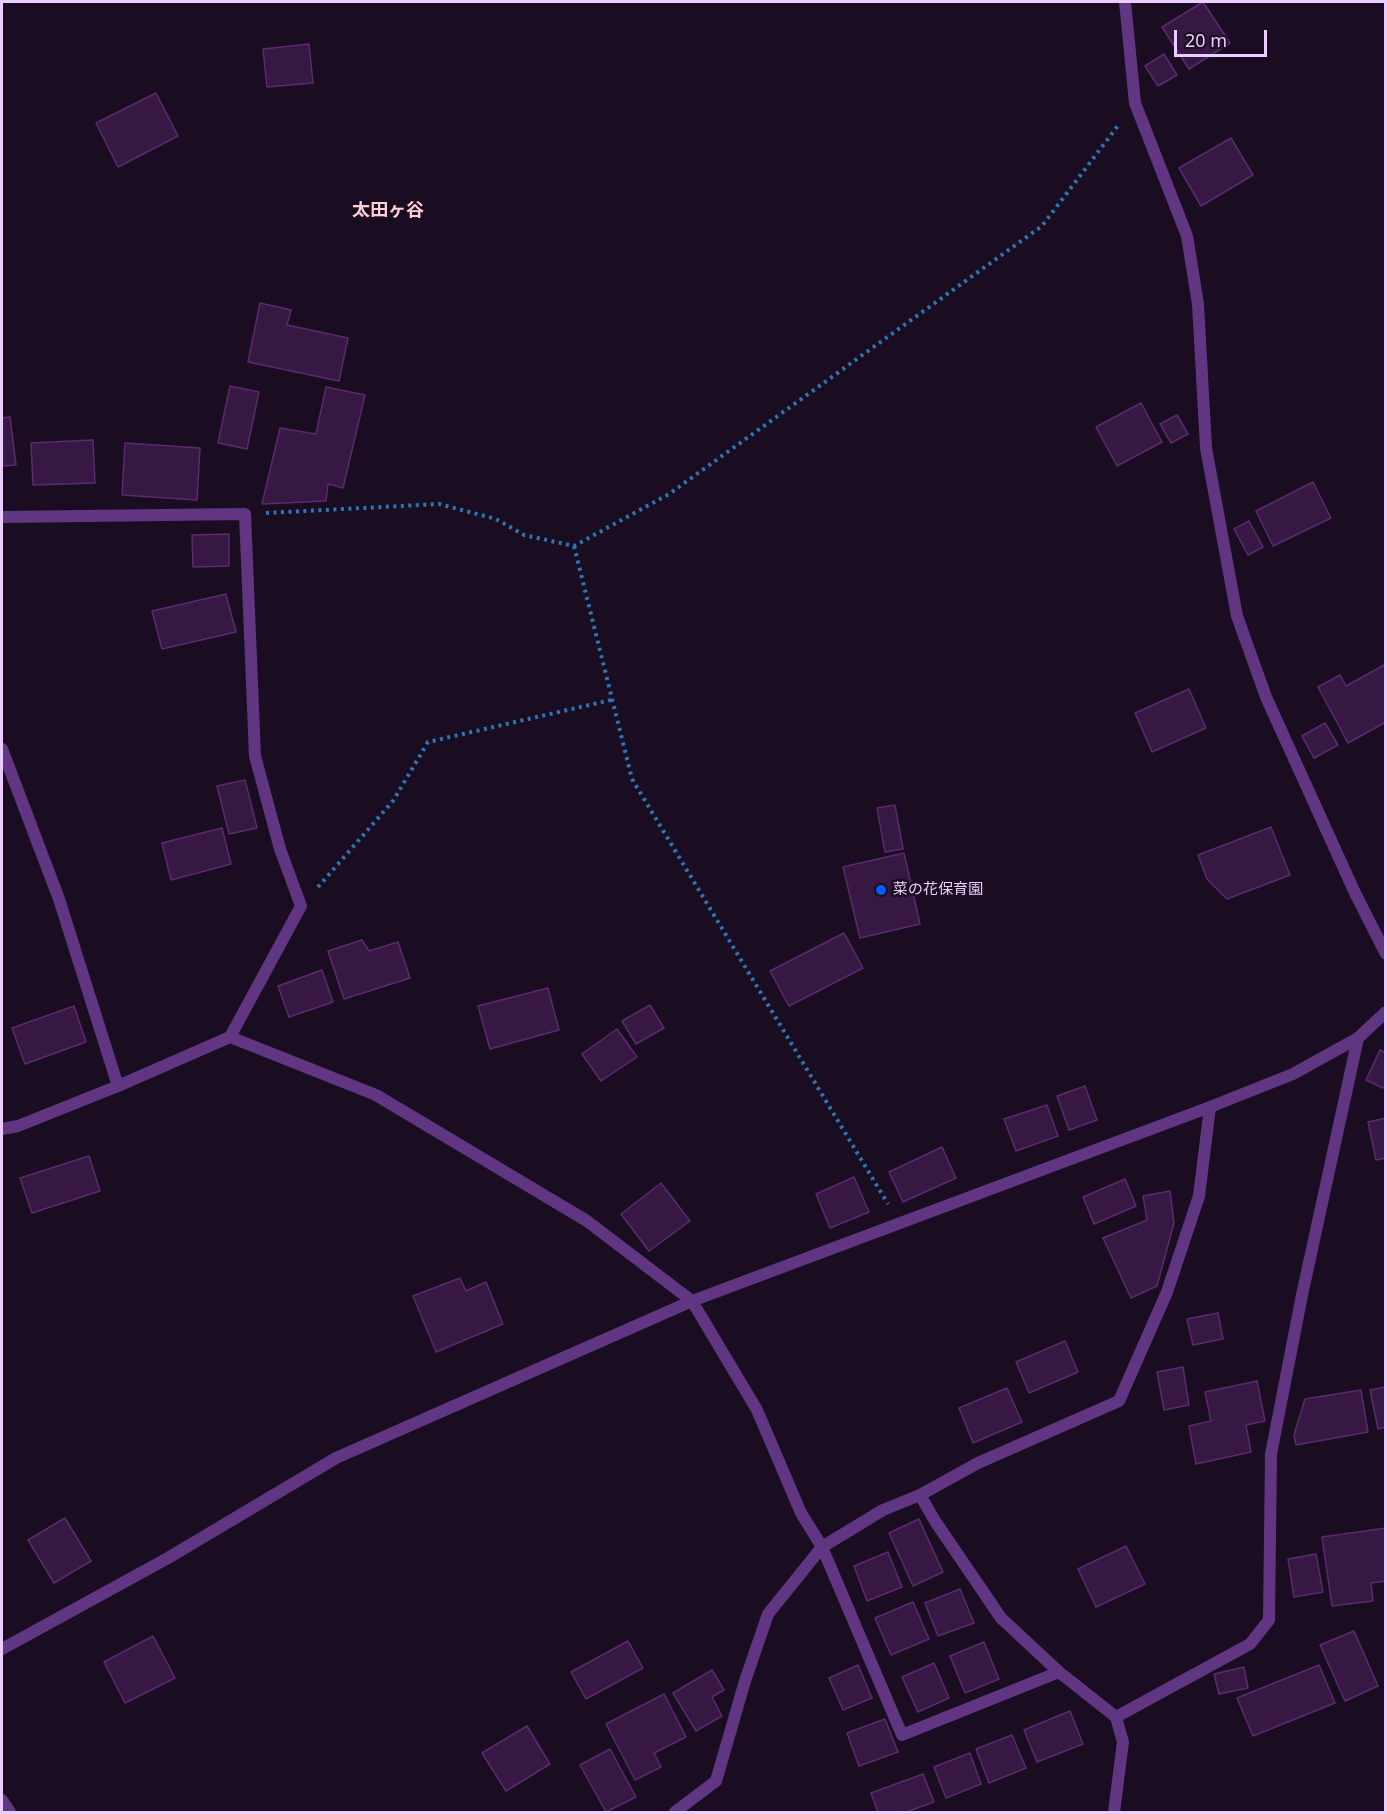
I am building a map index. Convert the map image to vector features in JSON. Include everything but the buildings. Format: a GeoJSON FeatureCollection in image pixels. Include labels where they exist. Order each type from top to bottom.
{"type":"FeatureCollection","features":[{"type":"Feature","properties":{"kind":"street"},"geometry":{"type":"LineString","coordinates":[[1125,2],[1135,103],[1187,236],[1198,304],[1206,448],[1237,616],[1266,697],[1355,892],[1386,954]]}},
{"type":"Feature","properties":{"kind":"street"},"geometry":{"type":"LineString","coordinates":[[2,517],[245,514],[255,756],[280,849],[301,906],[230,1037],[118,1086],[18,1126],[2,1129]]}},
{"type":"Feature","properties":{"kind":"street"},"geometry":{"type":"LineString","coordinates":[[2,749],[59,899],[118,1086]]}},
{"type":"Feature","properties":{"kind":"street"},"geometry":{"type":"LineString","coordinates":[[2,1649],[168,1558],[336,1458],[692,1301],[1293,1074],[1358,1038],[1386,1012]]}},
{"type":"Feature","properties":{"kind":"street"},"geometry":{"type":"LineString","coordinates":[[230,1037],[375,1095],[587,1221],[692,1301],[756,1410],[801,1514],[822,1547],[902,1735],[1059,1672]]}},
{"type":"Feature","properties":{"kind":"street"},"geometry":{"type":"LineString","coordinates":[[1116,1717],[1250,1644],[1269,1620],[1271,1454],[1302,1295],[1358,1038]]}},
{"type":"Feature","properties":{"kind":"street"},"geometry":{"type":"LineString","coordinates":[[675,1812],[716,1781],[744,1681],[768,1614],[822,1547],[884,1510],[920,1495],[978,1463],[1119,1401],[1167,1292],[1199,1196],[1210,1107]]}},
{"type":"Feature","properties":{"kind":"street"},"geometry":{"type":"LineString","coordinates":[[920,1495],[1001,1618],[1059,1672],[1116,1717],[1123,1742],[1114,1812]]}},
{"type":"Feature","properties":{"kind":"street"},"geometry":{"type":"LineString","coordinates":[[2,1800],[10,1812]]}},
{"type":"Feature","properties":{"kind":"path"},"geometry":{"type":"LineString","coordinates":[[245,514],[439,504],[496,519],[524,535],[574,546],[669,494],[1042,226],[1135,103]]}},
{"type":"Feature","properties":{"kind":"path"},"geometry":{"type":"LineString","coordinates":[[574,546],[632,779],[899,1223]]}},
{"type":"Feature","properties":{"kind":"path"},"geometry":{"type":"LineString","coordinates":[[301,906],[393,801],[428,742],[611,700]]}},
{"type":"Feature","properties":{"kind":"place","name":"菜の花保育園"},"geometry":{"type":"Point","coordinates":[881,890]}},
{"type":"Feature","properties":{"kind":"district","name":"太田ヶ谷"},"geometry":{"type":"Point","coordinates":[388,211]}}]}
